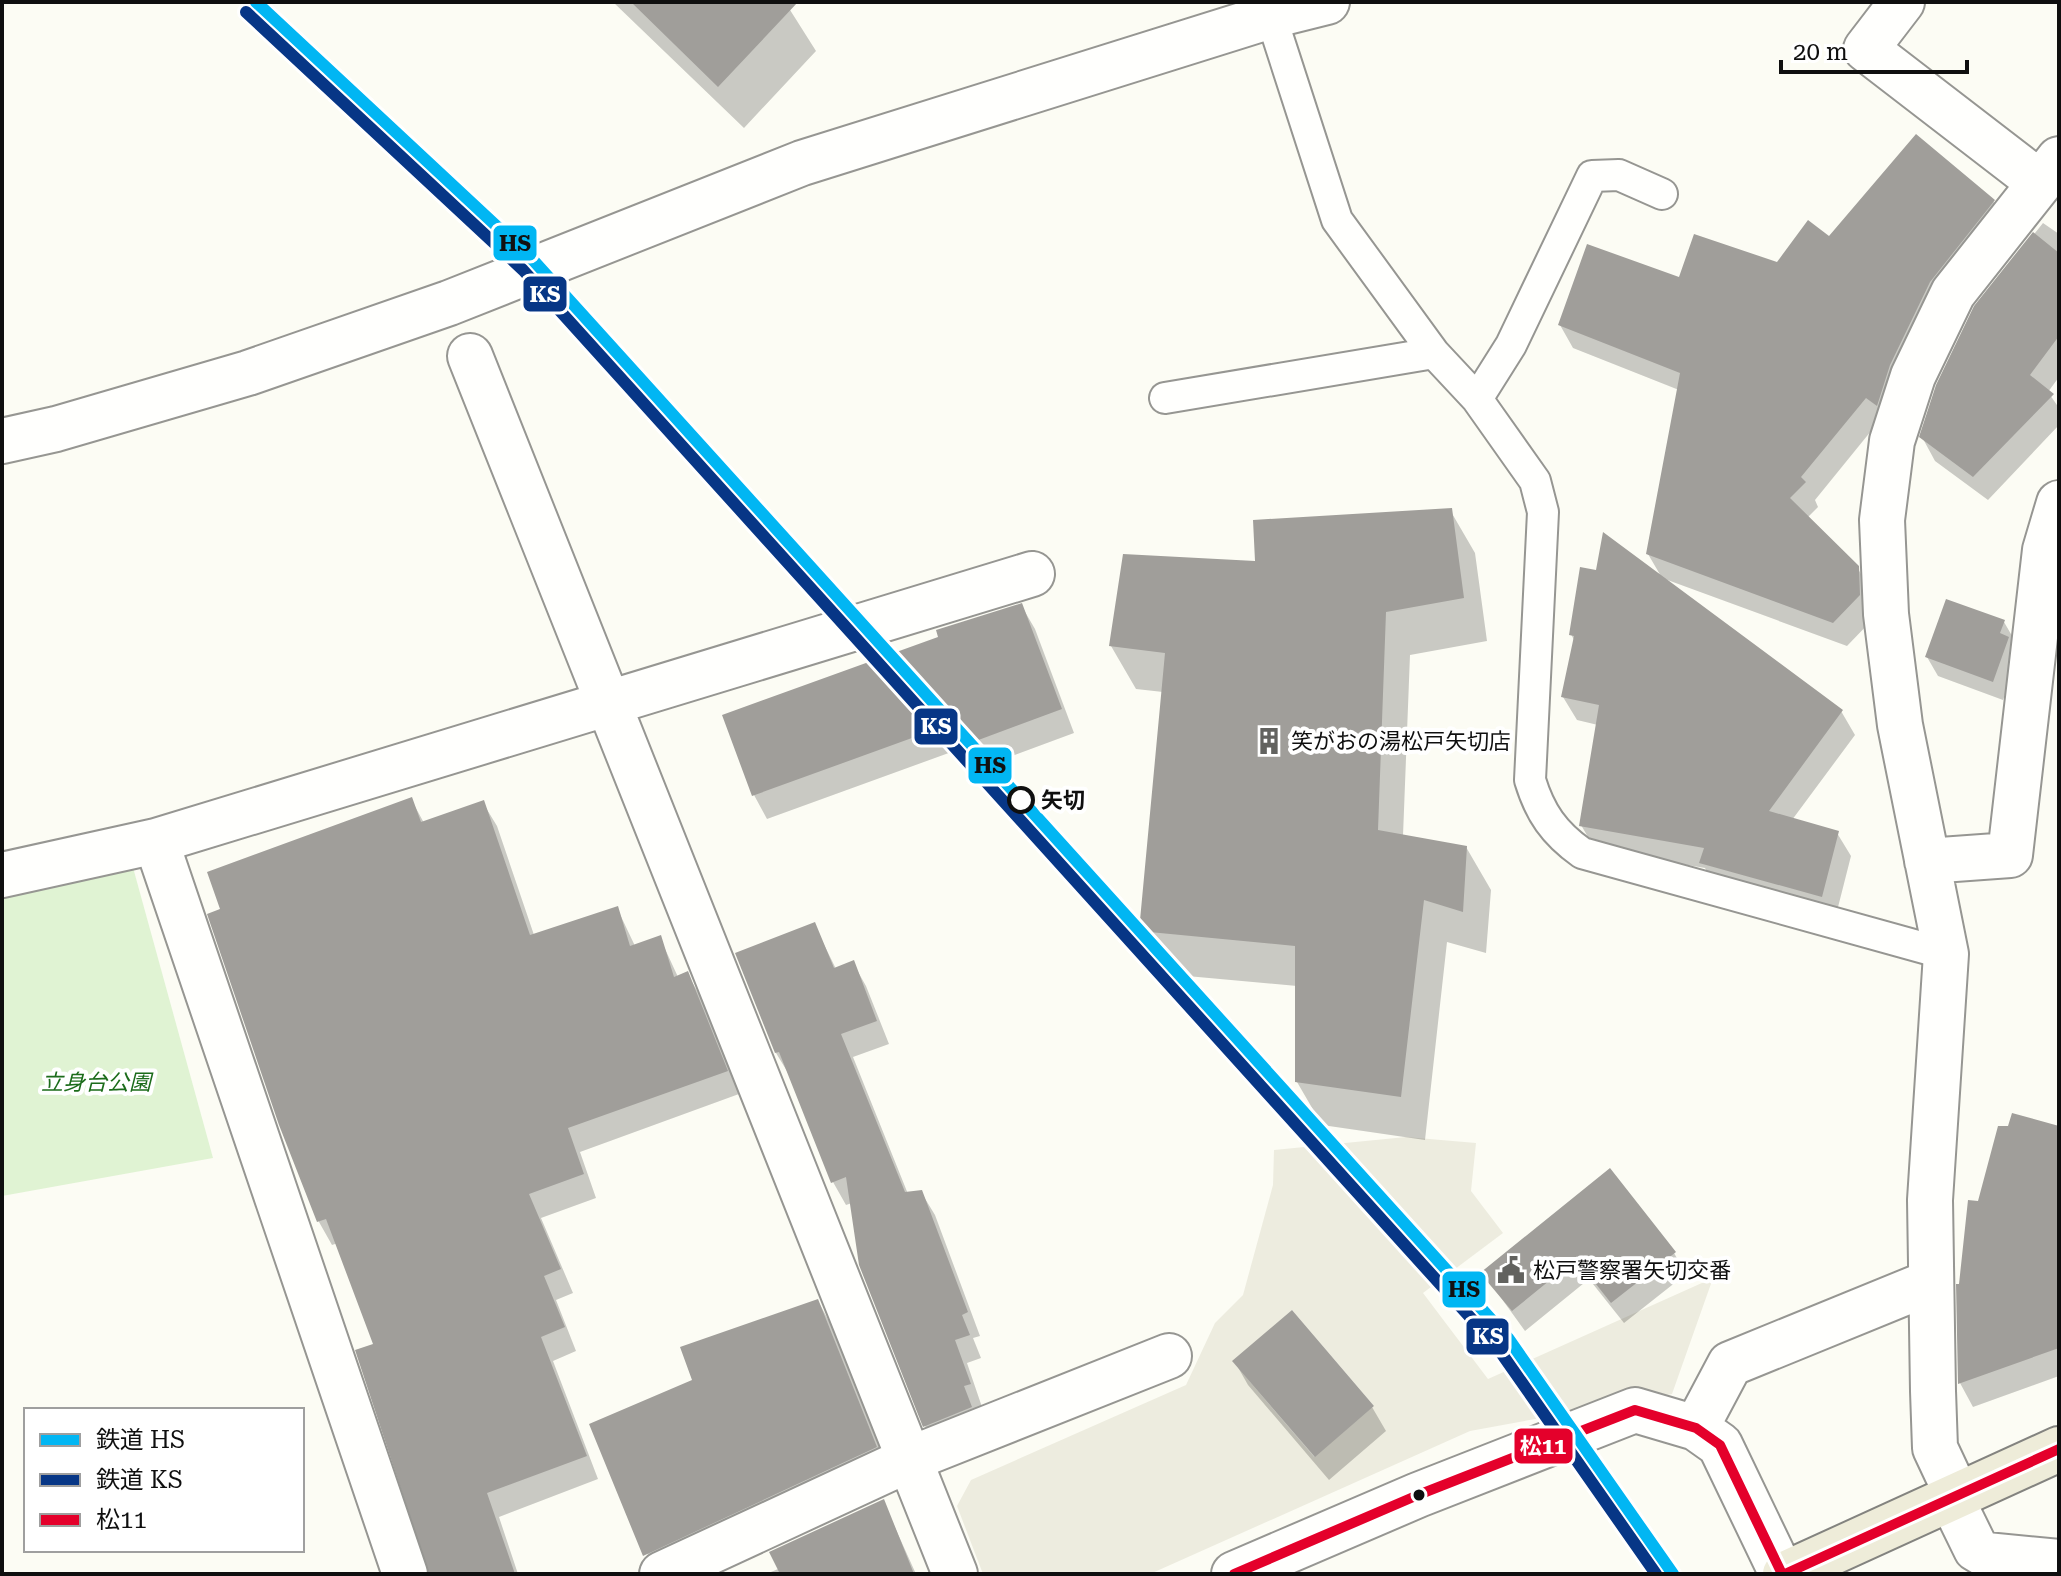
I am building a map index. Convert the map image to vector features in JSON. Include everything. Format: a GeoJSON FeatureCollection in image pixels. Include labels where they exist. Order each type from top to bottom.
{"type":"FeatureCollection","features":[{"type":"Feature","properties":{"kind":"main road"},"geometry":{"type":"LineString","coordinates":[[1784,1574],[2059,1449]]}},
{"type":"Feature","properties":{"kind":"street"},"geometry":{"type":"LineString","coordinates":[[2,441],[56,429],[248,373],[449,303],[802,163],[1271,16],[1327,2]]}},
{"type":"Feature","properties":{"kind":"street"},"geometry":{"type":"LineString","coordinates":[[1902,2],[1866,49],[2051,176],[1953,293],[1913,376],[1892,441],[1882,520],[1886,614],[1900,725],[1946,954],[1930,1200],[1935,1448],[1976,1549],[1986,1555],[2059,1562]]}},
{"type":"Feature","properties":{"kind":"street"},"geometry":{"type":"LineString","coordinates":[[470,356],[955,1574]]}},
{"type":"Feature","properties":{"kind":"street"},"geometry":{"type":"LineString","coordinates":[[1927,861],[2010,855],[2045,550],[2059,503]]}},
{"type":"Feature","properties":{"kind":"street"},"geometry":{"type":"LineString","coordinates":[[2,875],[156,841],[611,705],[1032,574]]}},
{"type":"Feature","properties":{"kind":"street"},"geometry":{"type":"LineString","coordinates":[[156,841],[405,1574]]}},
{"type":"Feature","properties":{"kind":"street"},"geometry":{"type":"LineString","coordinates":[[1696,1428],[1730,1364],[1931,1282]]}},
{"type":"Feature","properties":{"kind":"street"},"geometry":{"type":"LineString","coordinates":[[662,1574],[910,1459],[1169,1356]]}},
{"type":"Feature","properties":{"kind":"street"},"geometry":{"type":"LineString","coordinates":[[1234,1574],[1418,1495],[1635,1410],[1696,1428],[1720,1445],[1784,1574]]}},
{"type":"Feature","properties":{"kind":"lane"},"geometry":{"type":"LineString","coordinates":[[1271,16],[1337,220],[1434,353],[1477,399],[1535,481],[1543,512],[1530,780],[1538,807],[1559,837],[1582,853],[1946,954]]}},
{"type":"Feature","properties":{"kind":"lane"},"geometry":{"type":"LineString","coordinates":[[1477,399],[1511,345],[1592,176],[1619,175],[1662,194]]}},
{"type":"Feature","properties":{"kind":"lane"},"geometry":{"type":"LineString","coordinates":[[1165,398],[1434,353]]}},
{"type":"Feature","properties":{"kind":"green space","name":"立身台公園"},"geometry":{"type":"Polygon","coordinates":[[[129,853],[213,1158],[2,1196],[2,886],[129,853]]]}},
{"type":"Feature","properties":{"kind":"shaded area"},"geometry":{"type":"Polygon","coordinates":[[[1406,1137],[1476,1143],[1471,1191],[1503,1233],[1423,1293],[1488,1379],[1713,1278],[1672,1394],[1470,1431],[1150,1574],[983,1574],[957,1506],[971,1480],[1186,1385],[1215,1323],[1243,1295],[1273,1185],[1274,1150],[1406,1137]],[[1292,1310],[1233,1362],[1314,1457],[1374,1406],[1292,1310]]]}},
{"type":"Feature","properties":{"kind":"building"},"geometry":{"type":"Polygon","coordinates":[[[631,2],[798,2],[718,87],[631,2]]]}},
{"type":"Feature","properties":{"kind":"building"},"geometry":{"type":"Polygon","coordinates":[[[1916,134],[1995,200],[1930,282],[1890,365],[1877,406],[1866,398],[1801,477],[1806,482],[1790,498],[1859,566],[1860,595],[1833,623],[1646,554],[1680,373],[1558,325],[1587,244],[1679,277],[1694,234],[1777,262],[1808,220],[1829,236],[1916,134]]]}},
{"type":"Feature","properties":{"kind":"building"},"geometry":{"type":"Polygon","coordinates":[[[2033,232],[2059,253],[2059,336],[2030,375],[2054,394],[1973,477],[1919,437],[1936,385],[1974,306],[2033,232]]]}},
{"type":"Feature","properties":{"kind":"building","name":"笑がおの湯松戸矢切店"},"geometry":{"type":"Polygon","coordinates":[[[1452,508],[1464,598],[1386,612],[1378,830],[1467,846],[1463,912],[1424,900],[1401,1097],[1295,1082],[1295,946],[1139,931],[1165,653],[1109,646],[1123,554],[1255,561],[1253,520],[1452,508]]]}},
{"type":"Feature","properties":{"kind":"building"},"geometry":{"type":"Polygon","coordinates":[[[1603,532],[1843,710],[1769,811],[1839,831],[1822,897],[1699,863],[1704,848],[1579,826],[1599,705],[1561,697],[1574,636],[1569,635],[1580,567],[1596,570],[1603,532]]]}},
{"type":"Feature","properties":{"kind":"building"},"geometry":{"type":"Polygon","coordinates":[[[1946,599],[2005,620],[2000,633],[2009,637],[1993,682],[1925,657],[1946,599]]]}},
{"type":"Feature","properties":{"kind":"building"},"geometry":{"type":"Polygon","coordinates":[[[1022,603],[1062,709],[965,745],[956,722],[752,796],[722,715],[938,637],[936,630],[1022,603]]]}},
{"type":"Feature","properties":{"kind":"building"},"geometry":{"type":"Polygon","coordinates":[[[412,797],[421,822],[484,800],[530,935],[618,906],[630,946],[661,935],[674,977],[688,971],[728,1071],[568,1128],[584,1174],[529,1194],[561,1269],[544,1276],[565,1327],[541,1337],[587,1456],[487,1493],[515,1574],[429,1574],[355,1350],[373,1344],[326,1219],[317,1222],[279,1125],[207,914],[220,909],[207,872],[412,797]]]}},
{"type":"Feature","properties":{"kind":"building"},"geometry":{"type":"Polygon","coordinates":[[[815,922],[834,968],[854,960],[877,1021],[841,1034],[905,1192],[922,1190],[968,1312],[962,1315],[970,1335],[955,1340],[971,1384],[964,1386],[972,1407],[923,1427],[859,1265],[846,1177],[831,1183],[779,1052],[775,1053],[735,953],[815,922]]]}},
{"type":"Feature","properties":{"kind":"building"},"geometry":{"type":"Polygon","coordinates":[[[2012,1113],[2059,1126],[2059,1348],[1958,1384],[1956,1284],[1959,1284],[1968,1200],[1978,1201],[1998,1126],[2008,1126],[2012,1113]]]}},
{"type":"Feature","properties":{"kind":"building"},"geometry":{"type":"Polygon","coordinates":[[[1610,1168],[1676,1252],[1611,1303],[1576,1259],[1512,1311],[1480,1273],[1610,1168]]]}},
{"type":"Feature","properties":{"kind":"building"},"geometry":{"type":"Polygon","coordinates":[[[818,1299],[877,1447],[643,1556],[589,1424],[692,1380],[680,1347],[818,1299]]]}},
{"type":"Feature","properties":{"kind":"building"},"geometry":{"type":"Polygon","coordinates":[[[1292,1310],[1374,1406],[1315,1457],[1232,1361],[1292,1310]]]}},
{"type":"Feature","properties":{"kind":"building"},"geometry":{"type":"Polygon","coordinates":[[[884,1499],[914,1574],[780,1574],[769,1552],[884,1499]]]}},
{"type":"Feature","properties":{"kind":"rail line","name":"HS"},"geometry":{"type":"LineString","coordinates":[[256,2],[533,260],[1508,1338],[1673,1574]]}},
{"type":"Feature","properties":{"kind":"rail line","name":"KS"},"geometry":{"type":"LineString","coordinates":[[246,12],[523,270],[1497,1347],[1656,1574]]}},
{"type":"Feature","properties":{"kind":"transit line","name":"松11"},"geometry":{"type":"LineString","coordinates":[[1234,1574],[1418,1495],[1635,1410],[1696,1428],[1720,1445],[1782,1574]]}},
{"type":"Feature","properties":{"kind":"transit line","name":"松11"},"geometry":{"type":"LineString","coordinates":[[1785,1574],[2059,1449]]}},
{"type":"Feature","properties":{"kind":"place","name":"笑がおの湯松戸矢切店"},"geometry":{"type":"Point","coordinates":[1269,741]}},
{"type":"Feature","properties":{"kind":"place","name":"矢切"},"geometry":{"type":"Point","coordinates":[1021,800]}},
{"type":"Feature","properties":{"kind":"place","name":"松戸警察署矢切交番"},"geometry":{"type":"Point","coordinates":[1511,1270]}}]}
